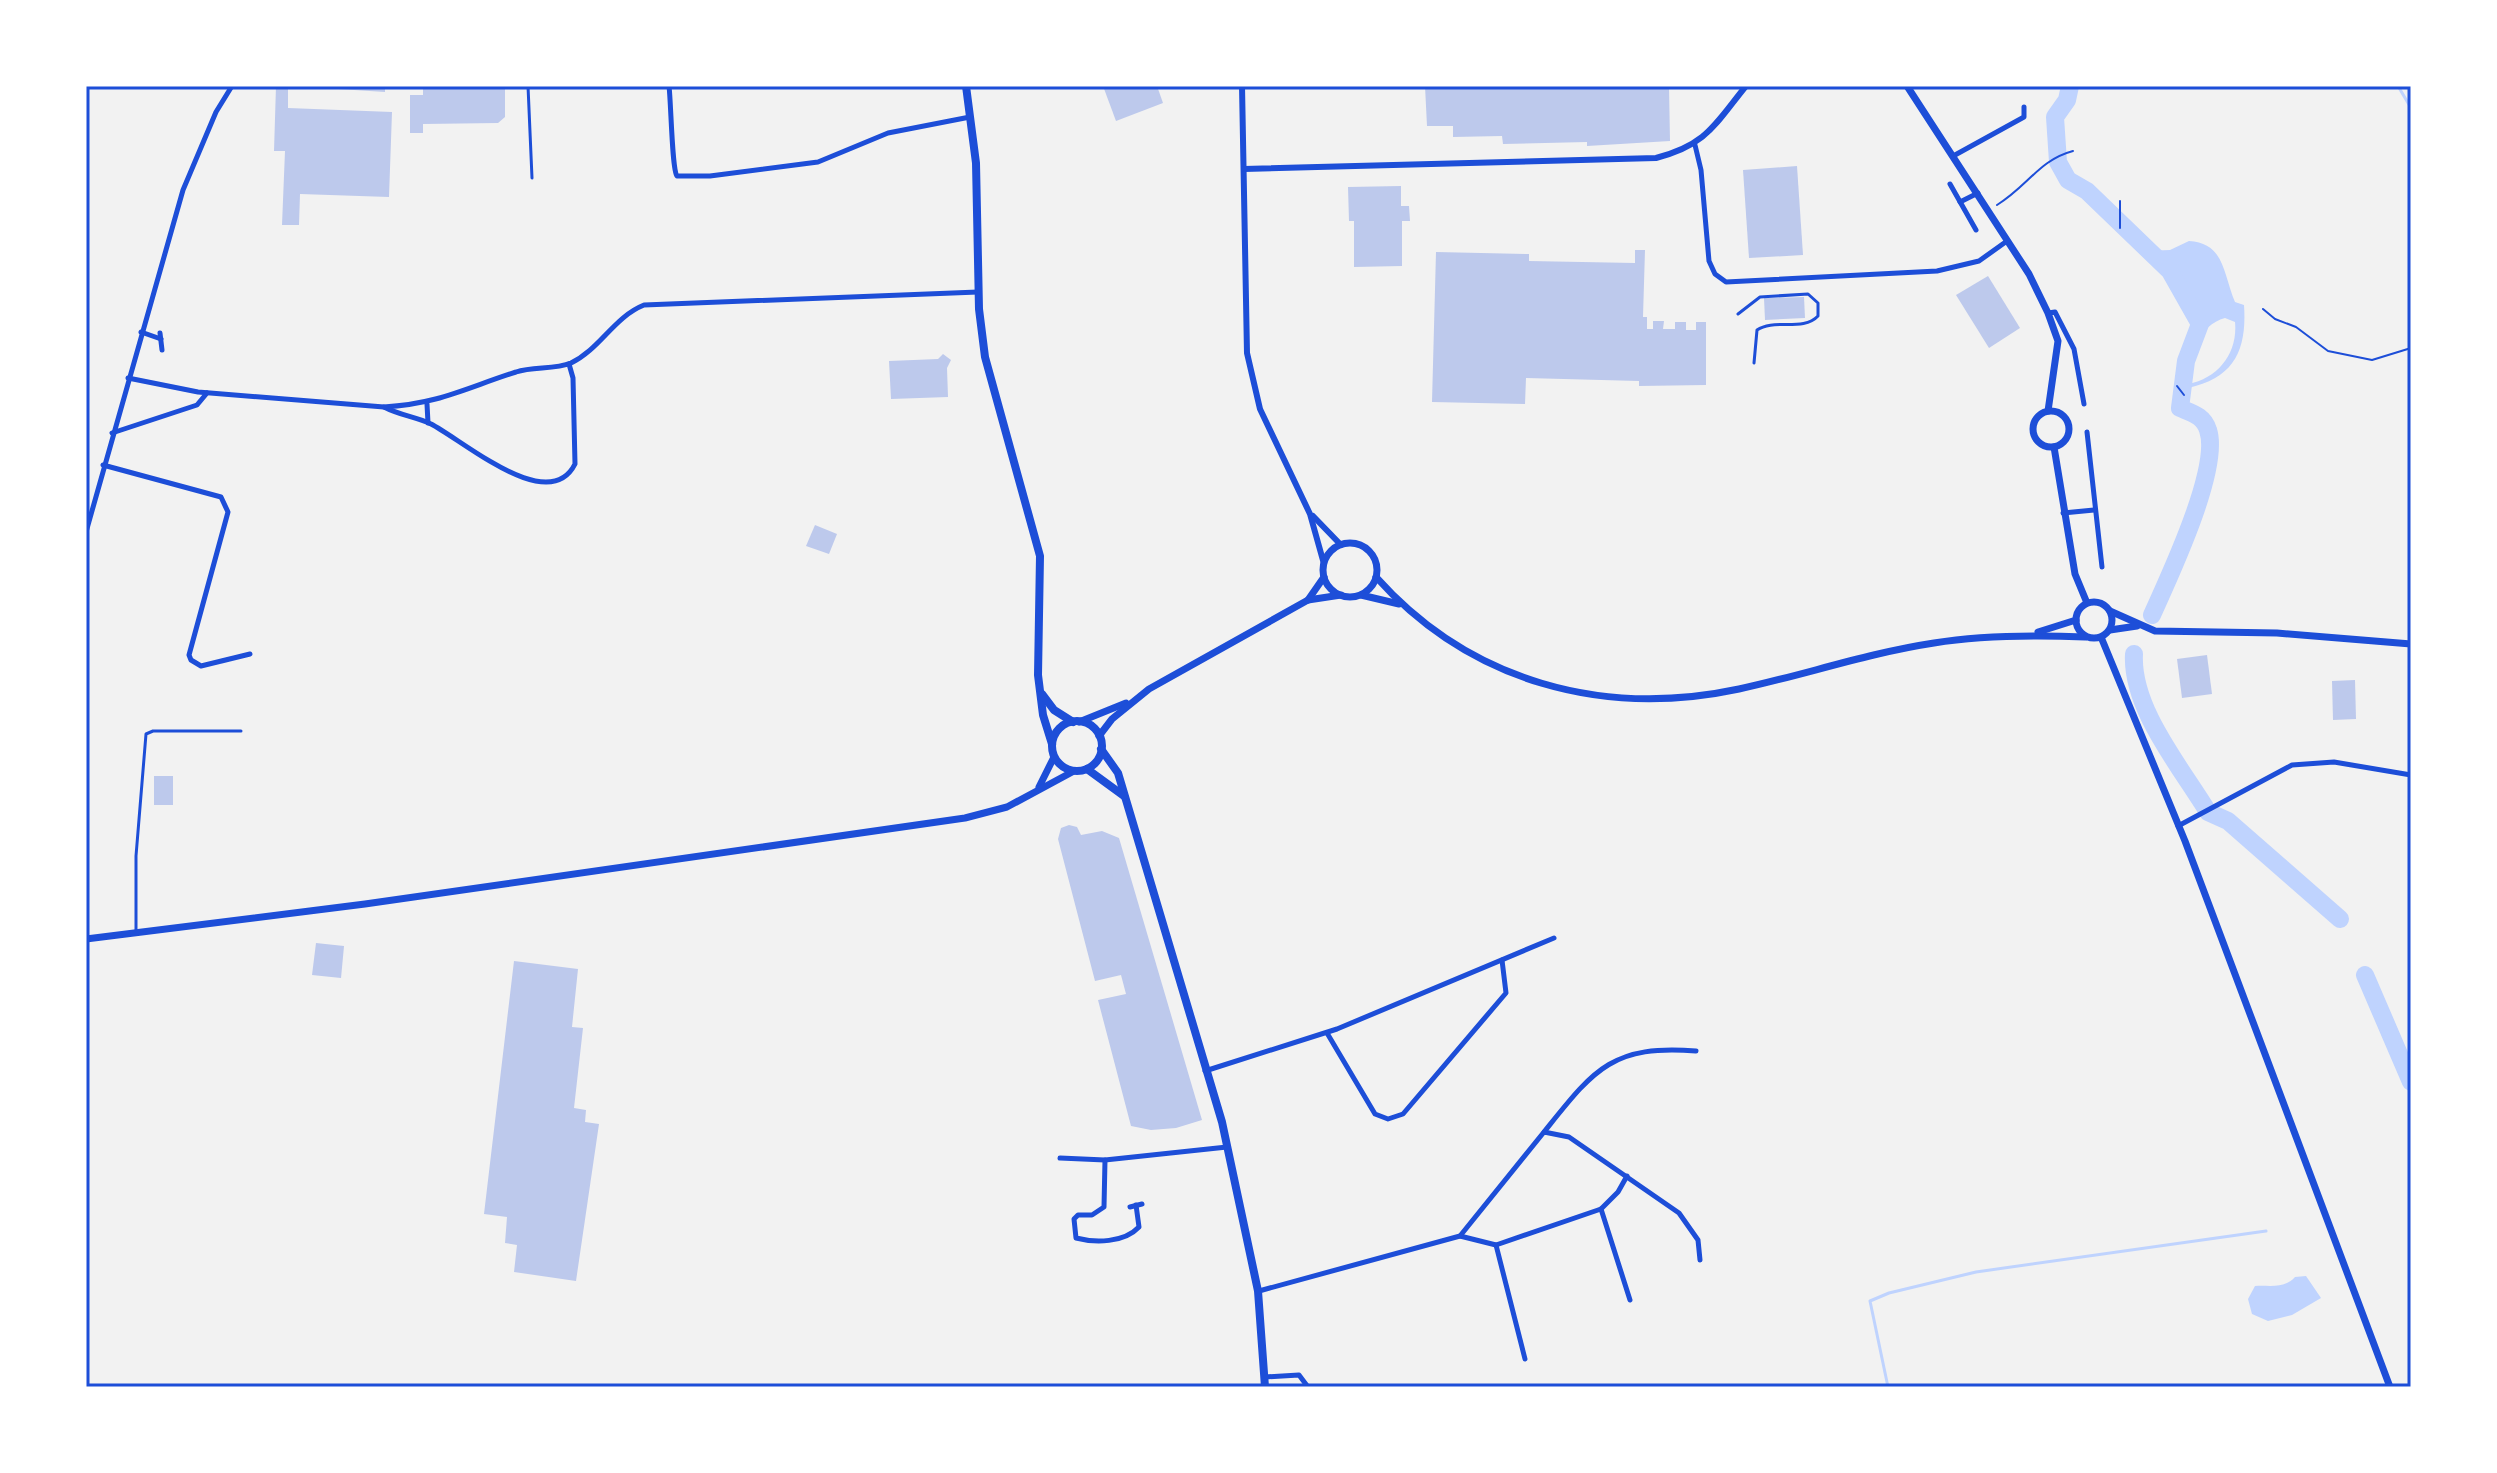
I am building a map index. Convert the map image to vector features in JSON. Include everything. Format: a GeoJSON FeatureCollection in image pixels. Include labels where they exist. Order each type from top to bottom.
{"type":"FeatureCollection","features":[{"type":"Feature","properties":{"kind":"main road"},"geometry":{"type":"LineString","coordinates":[[966,86],[971,117],[978,292],[988,372],[1040,556],[1037,653],[1043,715],[1054,757],[1062,767],[1074,771]]}},
{"type":"Feature","properties":{"kind":"main road"},"geometry":{"type":"LineString","coordinates":[[1907,86],[1972,182],[2029,274],[2048,313],[2058,341],[2048,411]]}},
{"type":"Feature","properties":{"kind":"main road"},"geometry":{"type":"LineString","coordinates":[[2048,411],[2063,415],[2069,429],[2066,439],[2054,447],[2039,443],[2033,430],[2039,416],[2048,411]]}},
{"type":"Feature","properties":{"kind":"main road"},"geometry":{"type":"LineString","coordinates":[[2054,447],[2062,513],[2076,576],[2087,603]]}},
{"type":"Feature","properties":{"kind":"main road"},"geometry":{"type":"LineString","coordinates":[[1341,595],[1330,588],[1324,577],[1324,564],[1330,552],[1341,545],[1353,543],[1370,552],[1376,564],[1376,577],[1370,588],[1360,595]]}},
{"type":"Feature","properties":{"kind":"main road"},"geometry":{"type":"LineString","coordinates":[[1308,600],[1324,577]]}},
{"type":"Feature","properties":{"kind":"main road"},"geometry":{"type":"LineString","coordinates":[[1376,577],[1401,605],[1464,651],[1507,673],[1581,695],[1627,699],[1659,699],[1738,689],[1935,642],[2032,634],[2101,637],[2110,630],[2139,626]]}},
{"type":"Feature","properties":{"kind":"main road"},"geometry":{"type":"LineString","coordinates":[[1052,744],[1061,727],[1131,701],[1308,600],[1360,595],[1401,605]]}},
{"type":"Feature","properties":{"kind":"main road"},"geometry":{"type":"LineString","coordinates":[[2087,603],[2100,603],[2139,626],[2155,631],[2277,633],[2411,644]]}},
{"type":"Feature","properties":{"kind":"main road"},"geometry":{"type":"LineString","coordinates":[[2032,634],[2076,620],[2087,603]]}},
{"type":"Feature","properties":{"kind":"main road"},"geometry":{"type":"LineString","coordinates":[[2110,611],[2110,630]]}},
{"type":"Feature","properties":{"kind":"main road"},"geometry":{"type":"LineString","coordinates":[[2076,620],[2078,629],[2085,637]]}},
{"type":"Feature","properties":{"kind":"main road"},"geometry":{"type":"LineString","coordinates":[[2101,637],[2178,826],[2390,1387]]}},
{"type":"Feature","properties":{"kind":"main road"},"geometry":{"type":"LineString","coordinates":[[1041,694],[1054,710],[1091,726],[1099,736],[1101,749],[1118,773],[1227,1147],[1258,1291],[1265,1382]]}},
{"type":"Feature","properties":{"kind":"main road"},"geometry":{"type":"LineString","coordinates":[[1099,736],[1131,701]]}},
{"type":"Feature","properties":{"kind":"main road"},"geometry":{"type":"LineString","coordinates":[[86,939],[965,818],[1007,807],[1074,771],[1087,769],[1097,761],[1101,749]]}},
{"type":"Feature","properties":{"kind":"main road"},"geometry":{"type":"LineString","coordinates":[[1038,789],[1054,757]]}},
{"type":"Feature","properties":{"kind":"main road"},"geometry":{"type":"LineString","coordinates":[[1087,769],[1124,796]]}},
{"type":"Feature","properties":{"kind":"street"},"geometry":{"type":"LineString","coordinates":[[86,532],[141,332],[191,169],[232,86]]}},
{"type":"Feature","properties":{"kind":"street"},"geometry":{"type":"LineString","coordinates":[[669,86],[674,123],[672,165],[677,176],[752,171],[818,162],[888,133],[971,117]]}},
{"type":"Feature","properties":{"kind":"street"},"geometry":{"type":"LineString","coordinates":[[1242,86],[1247,353],[1260,409],[1310,514],[1324,564]]}},
{"type":"Feature","properties":{"kind":"street"},"geometry":{"type":"LineString","coordinates":[[1244,169],[1656,158],[1695,145],[1711,133],[1746,86]]}},
{"type":"Feature","properties":{"kind":"street"},"geometry":{"type":"LineString","coordinates":[[1955,155],[2024,117],[2024,107]]}},
{"type":"Feature","properties":{"kind":"street"},"geometry":{"type":"LineString","coordinates":[[1695,145],[1701,170],[1709,261],[1715,274],[1726,282],[1741,284],[1937,271],[1979,261],[2008,241]]}},
{"type":"Feature","properties":{"kind":"street"},"geometry":{"type":"LineString","coordinates":[[1950,184],[1976,230]]}},
{"type":"Feature","properties":{"kind":"street"},"geometry":{"type":"LineString","coordinates":[[1960,202],[1978,193]]}},
{"type":"Feature","properties":{"kind":"street"},"geometry":{"type":"LineString","coordinates":[[128,378],[207,393],[384,407],[427,404],[517,371],[569,364],[622,318],[644,305],[978,292]]}},
{"type":"Feature","properties":{"kind":"street"},"geometry":{"type":"LineString","coordinates":[[2048,313],[2055,312],[2074,349],[2084,404]]}},
{"type":"Feature","properties":{"kind":"street"},"geometry":{"type":"LineString","coordinates":[[141,332],[161,336],[162,350]]}},
{"type":"Feature","properties":{"kind":"street"},"geometry":{"type":"LineString","coordinates":[[384,407],[428,423],[528,482],[562,480],[570,473],[576,453],[569,364]]}},
{"type":"Feature","properties":{"kind":"street"},"geometry":{"type":"LineString","coordinates":[[112,433],[197,405],[207,393]]}},
{"type":"Feature","properties":{"kind":"street"},"geometry":{"type":"LineString","coordinates":[[427,404],[428,423]]}},
{"type":"Feature","properties":{"kind":"street"},"geometry":{"type":"LineString","coordinates":[[2087,432],[2102,567]]}},
{"type":"Feature","properties":{"kind":"street"},"geometry":{"type":"LineString","coordinates":[[103,465],[221,497],[227,504],[228,512],[189,655],[201,666],[250,654]]}},
{"type":"Feature","properties":{"kind":"street"},"geometry":{"type":"LineString","coordinates":[[2062,513],[2094,510]]}},
{"type":"Feature","properties":{"kind":"street"},"geometry":{"type":"LineString","coordinates":[[1310,514],[1341,545]]}},
{"type":"Feature","properties":{"kind":"street"},"geometry":{"type":"LineString","coordinates":[[2178,826],[2292,765],[2334,762],[2411,775]]}},
{"type":"Feature","properties":{"kind":"street"},"geometry":{"type":"LineString","coordinates":[[1205,1071],[1327,1033],[1554,938]]}},
{"type":"Feature","properties":{"kind":"street"},"geometry":{"type":"LineString","coordinates":[[1327,1033],[1375,1114],[1388,1119],[1403,1114],[1506,993],[1502,960]]}},
{"type":"Feature","properties":{"kind":"street"},"geometry":{"type":"LineString","coordinates":[[1460,1236],[1585,1083],[1607,1065],[1638,1051],[1696,1051]]}},
{"type":"Feature","properties":{"kind":"street"},"geometry":{"type":"LineString","coordinates":[[1544,1132],[1569,1137],[1679,1213],[1698,1240],[1700,1260]]}},
{"type":"Feature","properties":{"kind":"street"},"geometry":{"type":"LineString","coordinates":[[1060,1158],[1105,1160],[1227,1147]]}},
{"type":"Feature","properties":{"kind":"street"},"geometry":{"type":"LineString","coordinates":[[1105,1160],[1104,1207],[1092,1215],[1078,1215],[1074,1219],[1076,1238],[1105,1240],[1133,1233],[1139,1227],[1136,1205]]}},
{"type":"Feature","properties":{"kind":"street"},"geometry":{"type":"LineString","coordinates":[[1258,1291],[1460,1236],[1496,1245],[1601,1209],[1618,1192],[1627,1176]]}},
{"type":"Feature","properties":{"kind":"street"},"geometry":{"type":"LineString","coordinates":[[1601,1209],[1630,1300]]}},
{"type":"Feature","properties":{"kind":"street"},"geometry":{"type":"LineString","coordinates":[[1496,1245],[1525,1359]]}},
{"type":"Feature","properties":{"kind":"street"},"geometry":{"type":"LineString","coordinates":[[1265,1382],[1299,1375],[1308,1387]]}},
{"type":"Feature","properties":{"kind":"lane"},"geometry":{"type":"LineString","coordinates":[[528,86],[532,178]]}},
{"type":"Feature","properties":{"kind":"lane"},"geometry":{"type":"LineString","coordinates":[[1738,314],[1760,297],[1808,294],[1818,303],[1818,316],[1810,323],[1766,325],[1757,330],[1754,363]]}},
{"type":"Feature","properties":{"kind":"lane"},"geometry":{"type":"LineString","coordinates":[[136,933],[136,856],[146,734],[153,731],[241,731]]}},
{"type":"Feature","properties":{"kind":"path"},"geometry":{"type":"LineString","coordinates":[[1989,211],[2017,194],[2051,158],[2073,151]]}},
{"type":"Feature","properties":{"kind":"path"},"geometry":{"type":"LineString","coordinates":[[2120,201],[2120,228]]}},
{"type":"Feature","properties":{"kind":"path"},"geometry":{"type":"LineString","coordinates":[[2263,309],[2275,319],[2296,327],[2328,351],[2372,360],[2411,348]]}},
{"type":"Feature","properties":{"kind":"path"},"geometry":{"type":"LineString","coordinates":[[2177,386],[2184,395]]}},
{"type":"Feature","properties":{"kind":"water"},"geometry":{"type":"Polygon","coordinates":[[[2189,241],[2210,247],[2221,262],[2235,302],[2244,305],[2243,335],[2235,359],[2217,377],[2188,388],[2181,384],[2187,364],[2184,380],[2188,384],[2199,381],[2217,370],[2233,344],[2235,322],[2225,318],[2208,327],[2196,342],[2189,358],[2200,324],[2170,271],[2145,251],[2170,250],[2189,241]]]}},
{"type":"Feature","properties":{"kind":"water"},"geometry":{"type":"Polygon","coordinates":[[[2306,1276],[2321,1298],[2292,1315],[2268,1321],[2252,1314],[2248,1299],[2255,1286],[2282,1285],[2295,1277],[2306,1276]]]}},
{"type":"Feature","properties":{"kind":"building"},"geometry":{"type":"Polygon","coordinates":[[[276,86],[288,86],[288,108],[392,112],[389,197],[300,194],[299,225],[282,225],[285,151],[274,151],[276,86]]]}},
{"type":"Feature","properties":{"kind":"building"},"geometry":{"type":"Polygon","coordinates":[[[292,86],[385,86],[385,92],[292,86]]]}},
{"type":"Feature","properties":{"kind":"building"},"geometry":{"type":"Polygon","coordinates":[[[423,86],[505,86],[505,117],[498,123],[423,124],[423,133],[410,133],[410,95],[423,95],[423,86]]]}},
{"type":"Feature","properties":{"kind":"building"},"geometry":{"type":"Polygon","coordinates":[[[1103,86],[1157,86],[1163,103],[1116,121],[1103,86]]]}},
{"type":"Feature","properties":{"kind":"building"},"geometry":{"type":"Polygon","coordinates":[[[1425,86],[1669,86],[1670,141],[1587,146],[1587,142],[1503,144],[1502,136],[1453,137],[1453,126],[1427,126],[1425,86]]]}},
{"type":"Feature","properties":{"kind":"building"},"geometry":{"type":"Polygon","coordinates":[[[1797,166],[1803,255],[1749,258],[1743,170],[1797,166]]]}},
{"type":"Feature","properties":{"kind":"building"},"geometry":{"type":"Polygon","coordinates":[[[1401,186],[1401,206],[1409,206],[1410,221],[1402,221],[1402,266],[1354,267],[1354,221],[1349,221],[1348,187],[1401,186]]]}},
{"type":"Feature","properties":{"kind":"building"},"geometry":{"type":"Polygon","coordinates":[[[1635,250],[1645,250],[1643,317],[1647,317],[1647,329],[1653,329],[1653,321],[1664,321],[1663,329],[1675,329],[1675,322],[1686,322],[1686,330],[1696,330],[1696,322],[1706,322],[1706,385],[1639,386],[1639,381],[1526,378],[1525,404],[1432,402],[1436,252],[1529,254],[1529,261],[1635,263],[1635,250]]]}},
{"type":"Feature","properties":{"kind":"building"},"geometry":{"type":"Polygon","coordinates":[[[1988,276],[2020,328],[1989,348],[1956,295],[1988,276]]]}},
{"type":"Feature","properties":{"kind":"building"},"geometry":{"type":"Polygon","coordinates":[[[1804,297],[1805,318],[1765,320],[1764,298],[1804,297]]]}},
{"type":"Feature","properties":{"kind":"building"},"geometry":{"type":"Polygon","coordinates":[[[943,354],[951,360],[947,368],[948,397],[891,399],[889,361],[938,359],[943,354]]]}},
{"type":"Feature","properties":{"kind":"building"},"geometry":{"type":"Polygon","coordinates":[[[815,525],[837,534],[829,554],[806,546],[815,525]]]}},
{"type":"Feature","properties":{"kind":"building"},"geometry":{"type":"Polygon","coordinates":[[[2207,655],[2212,694],[2182,698],[2177,659],[2207,655]]]}},
{"type":"Feature","properties":{"kind":"building"},"geometry":{"type":"Polygon","coordinates":[[[2355,680],[2356,719],[2333,720],[2332,681],[2355,680]]]}},
{"type":"Feature","properties":{"kind":"building"},"geometry":{"type":"Polygon","coordinates":[[[154,776],[173,776],[173,805],[154,805],[154,776]]]}},
{"type":"Feature","properties":{"kind":"building"},"geometry":{"type":"Polygon","coordinates":[[[1069,825],[1077,827],[1081,835],[1102,831],[1119,838],[1202,1120],[1176,1128],[1151,1130],[1131,1126],[1098,1000],[1126,994],[1121,975],[1095,981],[1058,839],[1061,828],[1069,825]]]}},
{"type":"Feature","properties":{"kind":"building"},"geometry":{"type":"Polygon","coordinates":[[[316,943],[344,946],[341,978],[312,975],[316,943]]]}},
{"type":"Feature","properties":{"kind":"building"},"geometry":{"type":"Polygon","coordinates":[[[514,961],[578,969],[572,1027],[583,1028],[574,1108],[586,1110],[585,1122],[599,1124],[576,1281],[514,1272],[517,1245],[505,1243],[507,1217],[484,1214],[514,961]]]}},
{"type":"Feature","properties":{"kind":"waterway"},"geometry":{"type":"LineString","coordinates":[[2070,86],[2067,100],[2055,117],[2058,162],[2068,180],[2087,191],[2170,271],[2200,324],[2186,361],[2180,408],[2197,416],[2206,425],[2210,447],[2207,470],[2191,522],[2152,615]]}},
{"type":"Feature","properties":{"kind":"waterway"},"geometry":{"type":"LineString","coordinates":[[2398,86],[2411,108]]}},
{"type":"Feature","properties":{"kind":"waterway"},"geometry":{"type":"LineString","coordinates":[[2134,654],[2140,695],[2149,716],[2208,812],[2228,821],[2340,919]]}},
{"type":"Feature","properties":{"kind":"waterway"},"geometry":{"type":"LineString","coordinates":[[2365,975],[2411,1082]]}},
{"type":"Feature","properties":{"kind":"waterway"},"geometry":{"type":"LineString","coordinates":[[1888,1387],[1870,1301],[1889,1293],[1976,1272],[2266,1231]]}}]}
